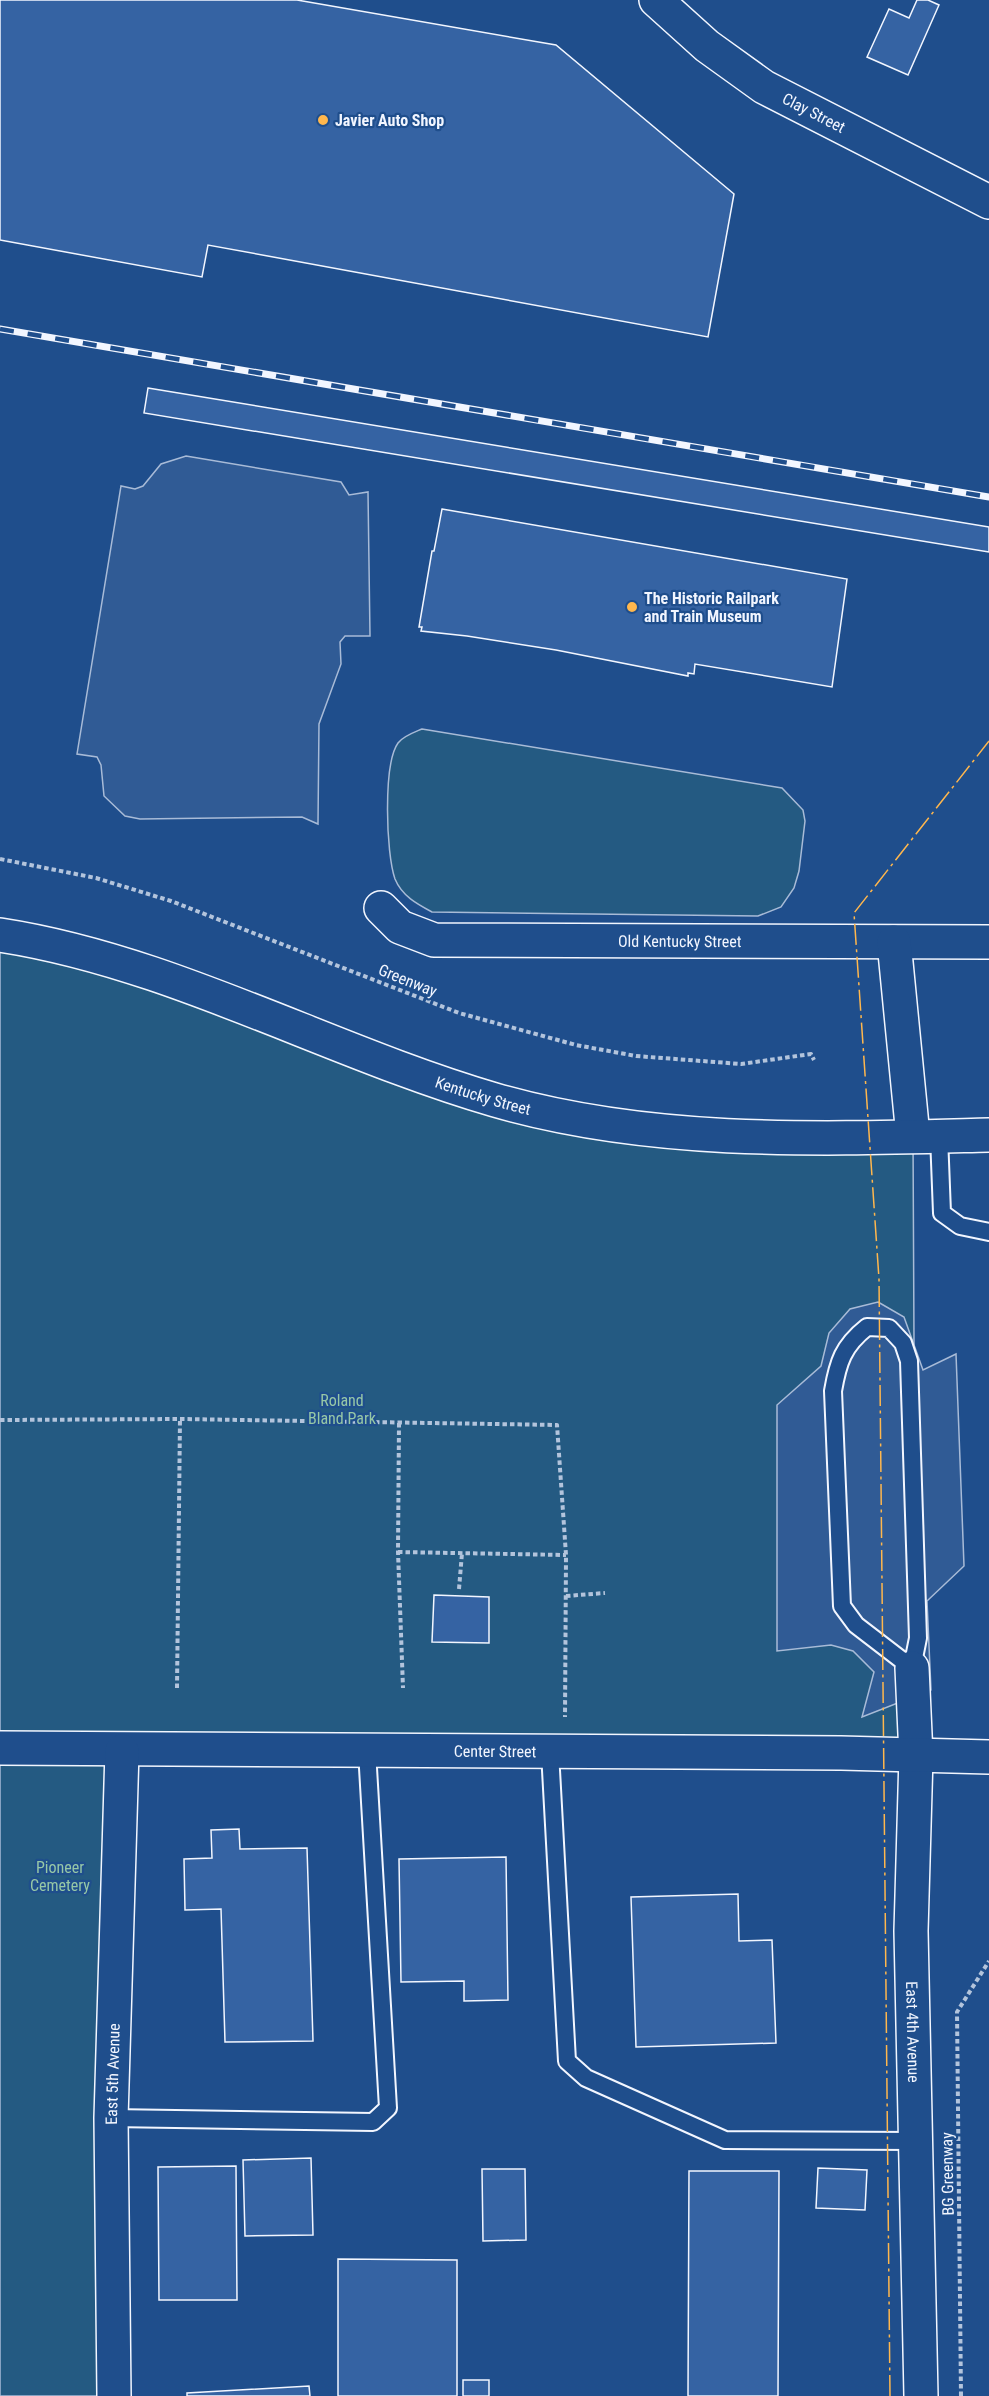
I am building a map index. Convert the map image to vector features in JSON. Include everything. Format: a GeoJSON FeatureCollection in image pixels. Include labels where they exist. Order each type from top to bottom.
{"type":"FeatureCollection","features":[{"type":"Feature","properties":{"kind":"street","name":"Clay Street"},"geometry":{"type":"LineString","coordinates":[[656,0],[707,46],[764,87],[989,202]]}},
{"type":"Feature","properties":{"kind":"street","name":"Old Kentucky Street"},"geometry":{"type":"LineString","coordinates":[[381,908],[400,927],[434,940],[989,942]]}},
{"type":"Feature","properties":{"kind":"street","name":"Kentucky Street"},"geometry":{"type":"LineString","coordinates":[[0,935],[110,961],[422,1077],[531,1109],[636,1128],[707,1134],[989,1136]]}},
{"type":"Feature","properties":{"kind":"street"},"geometry":{"type":"LineString","coordinates":[[894,942],[926,1136]]}},
{"type":"Feature","properties":{"kind":"street","name":"East 4th Avenue"},"geometry":{"type":"LineString","coordinates":[[912,1668],[915,1756],[911,1931],[921,2396]]}},
{"type":"Feature","properties":{"kind":"street","name":"Center Street"},"geometry":{"type":"LineString","coordinates":[[0,1748],[557,1751],[989,1757]]}},
{"type":"Feature","properties":{"kind":"street","name":"East 5th Avenue"},"geometry":{"type":"LineString","coordinates":[[114,2396],[111,2118],[122,1750]]}},
{"type":"Feature","properties":{"kind":"lane"},"geometry":{"type":"LineString","coordinates":[[926,1136],[942,1213],[960,1226],[989,1232]]}},
{"type":"Feature","properties":{"kind":"lane"},"geometry":{"type":"LineString","coordinates":[[867,1327],[889,1328],[903,1342],[909,1361],[918,1638],[912,1668],[856,1625],[842,1606],[833,1391],[837,1368],[850,1340],[867,1327]]}},
{"type":"Feature","properties":{"kind":"lane"},"geometry":{"type":"LineString","coordinates":[[111,2118],[373,2122],[388,2108],[367,1751]]}},
{"type":"Feature","properties":{"kind":"lane"},"geometry":{"type":"LineString","coordinates":[[557,1751],[567,2061],[586,2078],[725,2140],[916,2141]]}},
{"type":"Feature","properties":{"kind":"path","name":"Greenway"},"geometry":{"type":"LineString","coordinates":[[0,859],[96,878],[171,901],[459,1013],[523,1032],[576,1045],[684,1061],[741,1064],[811,1054],[814,1060]]}},
{"type":"Feature","properties":{"kind":"path"},"geometry":{"type":"LineString","coordinates":[[0,1420],[180,1419],[556,1425],[566,1555],[566,1596],[557,1751]]}},
{"type":"Feature","properties":{"kind":"path"},"geometry":{"type":"LineString","coordinates":[[177,1688],[180,1419]]}},
{"type":"Feature","properties":{"kind":"path"},"geometry":{"type":"LineString","coordinates":[[399,1423],[398,1552],[403,1688]]}},
{"type":"Feature","properties":{"kind":"path"},"geometry":{"type":"LineString","coordinates":[[398,1552],[566,1555]]}},
{"type":"Feature","properties":{"kind":"path"},"geometry":{"type":"LineString","coordinates":[[459,1589],[462,1554]]}},
{"type":"Feature","properties":{"kind":"path"},"geometry":{"type":"LineString","coordinates":[[566,1596],[605,1593]]}},
{"type":"Feature","properties":{"kind":"path","name":"BG Greenway"},"geometry":{"type":"LineString","coordinates":[[961,2396],[957,2012],[989,1961]]}},
{"type":"Feature","properties":{"kind":"green space"},"geometry":{"type":"Polygon","coordinates":[[[422,729],[782,788],[803,810],[805,821],[799,871],[794,888],[781,907],[758,916],[432,912],[410,899],[398,885],[392,867],[388,831],[388,789],[393,754],[400,741],[409,734],[422,729]]]}},
{"type":"Feature","properties":{"kind":"green space","name":"Roland Bland Park"},"geometry":{"type":"Polygon","coordinates":[[[0,939],[593,1122],[913,1136],[916,1756],[122,1751],[116,2396],[0,2396],[0,939]]]}},
{"type":"Feature","properties":{"kind":"shaded area"},"geometry":{"type":"Polygon","coordinates":[[[186,456],[341,482],[349,495],[368,492],[370,636],[345,636],[340,642],[341,664],[319,724],[318,824],[302,817],[140,819],[125,816],[104,796],[101,765],[97,757],[77,754],[121,486],[135,489],[143,486],[161,464],[186,456]]]}},
{"type":"Feature","properties":{"kind":"shaded area"},"geometry":{"type":"Polygon","coordinates":[[[878,1302],[904,1317],[923,1370],[956,1354],[964,1566],[927,1601],[931,1690],[862,1717],[874,1672],[853,1651],[831,1645],[777,1651],[777,1405],[821,1366],[829,1333],[850,1309],[878,1302]]]}},
{"type":"Feature","properties":{"kind":"building","name":"Javier Auto Shop"},"geometry":{"type":"Polygon","coordinates":[[[0,0],[297,0],[556,45],[734,194],[708,337],[208,245],[202,277],[0,240],[0,0]]]}},
{"type":"Feature","properties":{"kind":"building"},"geometry":{"type":"Polygon","coordinates":[[[917,0],[928,0],[939,5],[908,75],[867,57],[889,9],[909,18],[917,0]]]}},
{"type":"Feature","properties":{"kind":"building"},"geometry":{"type":"Polygon","coordinates":[[[148,388],[989,527],[989,552],[144,413],[148,388]]]}},
{"type":"Feature","properties":{"kind":"building","name":"The Historic Railpark and Train Museum"},"geometry":{"type":"Polygon","coordinates":[[[442,509],[847,579],[832,687],[695,664],[694,674],[688,673],[688,676],[556,650],[421,631],[422,627],[419,627],[432,551],[434,551],[442,509]]]}},
{"type":"Feature","properties":{"kind":"building"},"geometry":{"type":"Polygon","coordinates":[[[434,1595],[489,1597],[489,1643],[432,1642],[434,1595]]]}},
{"type":"Feature","properties":{"kind":"building"},"geometry":{"type":"Polygon","coordinates":[[[239,1829],[240,1849],[307,1848],[313,2041],[225,2042],[221,1909],[185,1910],[184,1859],[212,1858],[211,1830],[239,1829]]]}},
{"type":"Feature","properties":{"kind":"building"},"geometry":{"type":"Polygon","coordinates":[[[506,1857],[508,2000],[464,2001],[464,1981],[401,1982],[399,1859],[506,1857]]]}},
{"type":"Feature","properties":{"kind":"building"},"geometry":{"type":"Polygon","coordinates":[[[738,1894],[739,1941],[772,1940],[776,2043],[636,2047],[631,1897],[738,1894]]]}},
{"type":"Feature","properties":{"kind":"building"},"geometry":{"type":"Polygon","coordinates":[[[311,2158],[313,2235],[245,2236],[243,2160],[311,2158]]]}},
{"type":"Feature","properties":{"kind":"building"},"geometry":{"type":"Polygon","coordinates":[[[236,2166],[237,2300],[159,2300],[158,2167],[236,2166]]]}},
{"type":"Feature","properties":{"kind":"building"},"geometry":{"type":"Polygon","coordinates":[[[818,2168],[867,2170],[865,2210],[816,2208],[818,2168]]]}},
{"type":"Feature","properties":{"kind":"building"},"geometry":{"type":"Polygon","coordinates":[[[482,2169],[525,2169],[526,2240],[483,2241],[482,2169]]]}},
{"type":"Feature","properties":{"kind":"building"},"geometry":{"type":"Polygon","coordinates":[[[689,2171],[779,2171],[778,2396],[688,2396],[689,2171]]]}},
{"type":"Feature","properties":{"kind":"building"},"geometry":{"type":"Polygon","coordinates":[[[338,2259],[457,2260],[457,2396],[338,2396],[338,2259]]]}},
{"type":"Feature","properties":{"kind":"building"},"geometry":{"type":"Polygon","coordinates":[[[463,2380],[489,2380],[489,2396],[463,2396],[463,2380]]]}},
{"type":"Feature","properties":{"kind":"building"},"geometry":{"type":"Polygon","coordinates":[[[309,2386],[310,2396],[187,2396],[187,2393],[309,2386]]]}},
{"type":"Feature","properties":{"kind":"railway"},"geometry":{"type":"LineString","coordinates":[[0,329],[989,497]]}},
{"type":"Feature","properties":{"kind":"power"},"geometry":{"type":"LineString","coordinates":[[890,2396],[879,1279],[854,913],[989,741]]}},
{"type":"Feature","properties":{"kind":"place","name":"Javier Auto Shop"},"geometry":{"type":"Point","coordinates":[323,120]}},
{"type":"Feature","properties":{"kind":"place","name":"The Historic Railpark and Train Museum"},"geometry":{"type":"Point","coordinates":[632,607]}},
{"type":"Feature","properties":{"kind":"park label","name":"Pioneer Cemetery"},"geometry":{"type":"Point","coordinates":[60,1876]}}]}
